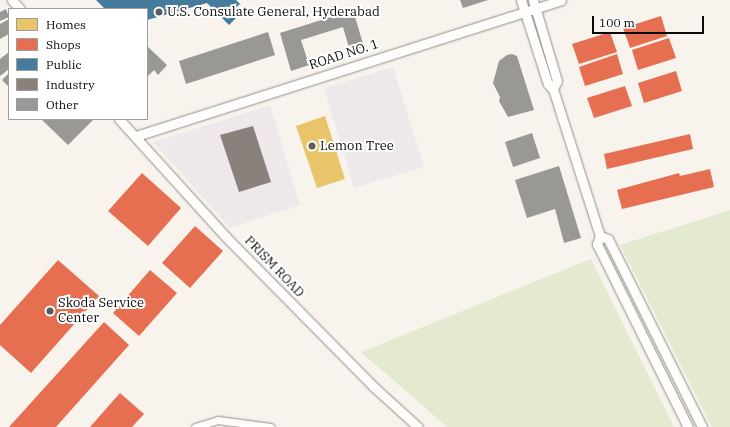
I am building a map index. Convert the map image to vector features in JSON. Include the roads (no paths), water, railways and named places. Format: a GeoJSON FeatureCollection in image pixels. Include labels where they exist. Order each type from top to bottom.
{"type":"FeatureCollection","features":[{"type":"Feature","properties":{"kind":"street"},"geometry":{"type":"LineString","coordinates":[[12,0],[19,8]]}},
{"type":"Feature","properties":{"kind":"street"},"geometry":{"type":"LineString","coordinates":[[521,0],[548,84],[553,89],[600,236],[597,244],[688,427]]}},
{"type":"Feature","properties":{"kind":"street","name":"ROAD NO. 1"},"geometry":{"type":"LineString","coordinates":[[136,136],[524,11],[534,4],[561,0]]}},
{"type":"Feature","properties":{"kind":"street"},"geometry":{"type":"LineString","coordinates":[[534,4],[557,81],[553,89]]}},
{"type":"Feature","properties":{"kind":"street","name":"PRISM ROAD"},"geometry":{"type":"LineString","coordinates":[[120,120],[226,237],[374,387],[416,426]]}},
{"type":"Feature","properties":{"kind":"street"},"geometry":{"type":"LineString","coordinates":[[600,236],[608,239],[702,427]]}},
{"type":"Feature","properties":{"kind":"street"},"geometry":{"type":"LineString","coordinates":[[195,427],[218,420],[271,427]]}},
{"type":"Feature","properties":{"kind":"place","name":"U.S. Consulate General, Hyderabad"},"geometry":{"type":"Point","coordinates":[159,12]}},
{"type":"Feature","properties":{"kind":"place","name":"Lemon Tree"},"geometry":{"type":"Point","coordinates":[312,146]}},
{"type":"Feature","properties":{"kind":"place","name":"Skoda Service Center"},"geometry":{"type":"Point","coordinates":[50,311]}}]}
